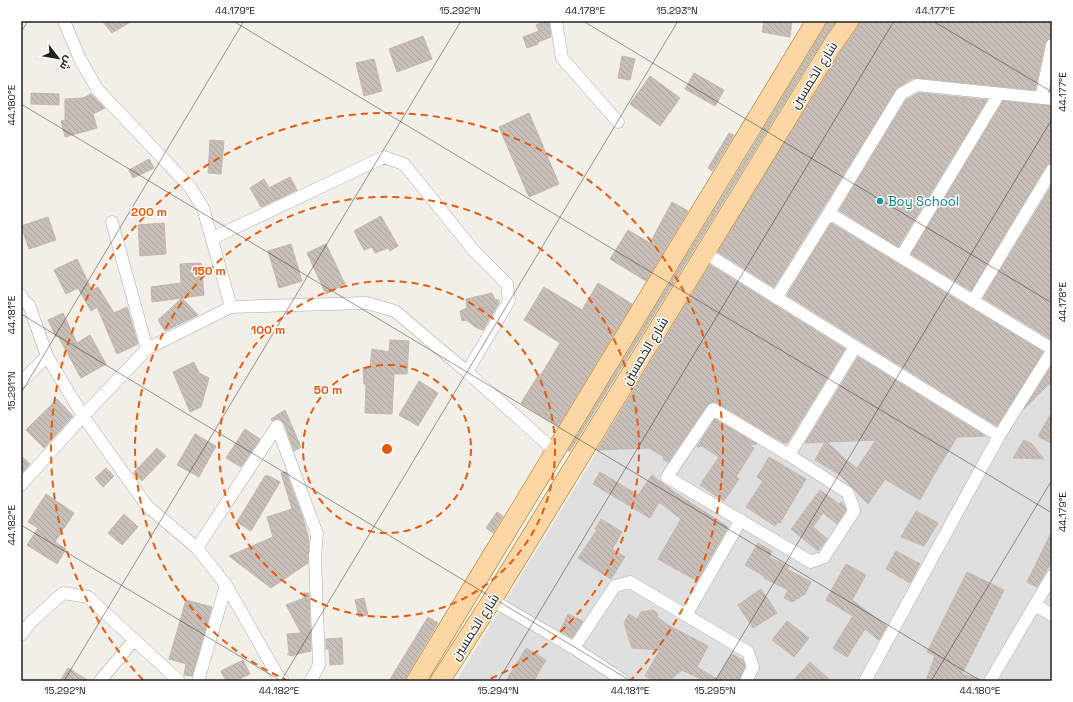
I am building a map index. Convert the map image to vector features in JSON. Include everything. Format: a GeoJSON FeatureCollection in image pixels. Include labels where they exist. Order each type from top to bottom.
{"type":"FeatureCollection","features":[{"type":"Feature","properties":{"kind":"main road","name":"شارع الخمسين"},"geometry":{"type":"LineString","coordinates":[[416,681],[816,21]]}},
{"type":"Feature","properties":{"kind":"main road","name":"شارع الخمسين"},"geometry":{"type":"LineString","coordinates":[[440,681],[492,600],[704,253],[833,44],[849,21]]}},
{"type":"Feature","properties":{"kind":"street"},"geometry":{"type":"LineString","coordinates":[[64,21],[79,56],[97,89],[190,187],[204,208],[231,307]]}},
{"type":"Feature","properties":{"kind":"street"},"geometry":{"type":"LineString","coordinates":[[556,21],[562,58],[618,122]]}},
{"type":"Feature","properties":{"kind":"street"},"geometry":{"type":"LineString","coordinates":[[776,298],[901,94],[917,85],[1046,99],[1052,45]]}},
{"type":"Feature","properties":{"kind":"street"},"geometry":{"type":"LineString","coordinates":[[901,257],[1000,94]]}},
{"type":"Feature","properties":{"kind":"street"},"geometry":{"type":"LineString","coordinates":[[213,238],[384,157],[404,164],[474,251],[507,284],[509,301],[467,372]]}},
{"type":"Feature","properties":{"kind":"street"},"geometry":{"type":"LineString","coordinates":[[973,301],[1052,170]]}},
{"type":"Feature","properties":{"kind":"street"},"geometry":{"type":"LineString","coordinates":[[829,213],[1052,350],[999,436],[865,681]]}},
{"type":"Feature","properties":{"kind":"street"},"geometry":{"type":"LineString","coordinates":[[112,222],[147,349]]}},
{"type":"Feature","properties":{"kind":"street"},"geometry":{"type":"LineString","coordinates":[[704,253],[999,436]]}},
{"type":"Feature","properties":{"kind":"street"},"geometry":{"type":"LineString","coordinates":[[21,295],[47,356],[83,416],[147,506],[197,548],[226,586],[279,678],[283,681]]}},
{"type":"Feature","properties":{"kind":"street"},"geometry":{"type":"LineString","coordinates":[[21,485],[83,416],[147,349],[231,307],[367,303],[395,311],[467,372],[556,452]]}},
{"type":"Feature","properties":{"kind":"street"},"geometry":{"type":"LineString","coordinates":[[789,455],[855,347]]}},
{"type":"Feature","properties":{"kind":"street"},"geometry":{"type":"LineString","coordinates":[[21,382],[47,356]]}},
{"type":"Feature","properties":{"kind":"street"},"geometry":{"type":"LineString","coordinates":[[713,409],[848,493],[854,511],[824,557],[811,562],[741,520],[667,477],[713,409]]}},
{"type":"Feature","properties":{"kind":"street"},"geometry":{"type":"LineString","coordinates":[[197,548],[277,426],[317,534],[315,557],[319,665],[311,681]]}},
{"type":"Feature","properties":{"kind":"street"},"geometry":{"type":"LineString","coordinates":[[686,615],[741,520]]}},
{"type":"Feature","properties":{"kind":"street"},"geometry":{"type":"LineString","coordinates":[[990,681],[1052,576]]}},
{"type":"Feature","properties":{"kind":"street"},"geometry":{"type":"LineString","coordinates":[[574,648],[615,586],[630,582],[748,652],[753,667],[746,681]]}},
{"type":"Feature","properties":{"kind":"street"},"geometry":{"type":"LineString","coordinates":[[198,681],[226,586]]}},
{"type":"Feature","properties":{"kind":"street"},"geometry":{"type":"LineString","coordinates":[[21,635],[32,622],[63,593],[88,597],[178,681]]}},
{"type":"Feature","properties":{"kind":"street"},"geometry":{"type":"LineString","coordinates":[[492,600],[574,648],[624,681]]}},
{"type":"Feature","properties":{"kind":"street"},"geometry":{"type":"LineString","coordinates":[[1035,605],[1052,615]]}},
{"type":"Feature","properties":{"kind":"street"},"geometry":{"type":"LineString","coordinates":[[100,681],[134,640]]}},
{"type":"Feature","properties":{"kind":"shaded area"},"geometry":{"type":"Polygon","coordinates":[[[879,21],[1052,21],[1052,681],[456,681],[652,363],[776,153],[879,21]]]}},
{"type":"Feature","properties":{"kind":"building"},"geometry":{"type":"Polygon","coordinates":[[[102,21],[132,21],[112,33],[102,21]]]}},
{"type":"Feature","properties":{"kind":"building"},"geometry":{"type":"Polygon","coordinates":[[[549,21],[551,37],[527,48],[523,37],[539,31],[536,25],[549,21]]]}},
{"type":"Feature","properties":{"kind":"building"},"geometry":{"type":"Polygon","coordinates":[[[764,21],[792,21],[790,37],[762,32],[764,21]]]}},
{"type":"Feature","properties":{"kind":"building"},"geometry":{"type":"Polygon","coordinates":[[[827,21],[836,21],[824,38],[570,451],[568,451],[825,27],[827,21]]]}},
{"type":"Feature","properties":{"kind":"building"},"geometry":{"type":"Polygon","coordinates":[[[860,21],[1052,21],[1052,38],[1047,40],[1045,43],[1035,90],[918,78],[913,78],[897,88],[774,287],[718,252],[842,50],[858,27],[860,21]]]}},
{"type":"Feature","properties":{"kind":"building"},"geometry":{"type":"Polygon","coordinates":[[[423,36],[432,59],[397,72],[389,49],[423,36]]]}},
{"type":"Feature","properties":{"kind":"building"},"geometry":{"type":"Polygon","coordinates":[[[622,56],[635,59],[630,80],[618,78],[622,56]]]}},
{"type":"Feature","properties":{"kind":"building"},"geometry":{"type":"Polygon","coordinates":[[[374,59],[382,91],[364,96],[356,63],[374,59]]]}},
{"type":"Feature","properties":{"kind":"building"},"geometry":{"type":"Polygon","coordinates":[[[694,73],[724,90],[715,106],[685,89],[694,73]]]}},
{"type":"Feature","properties":{"kind":"building"},"geometry":{"type":"Polygon","coordinates":[[[650,76],[680,98],[660,126],[630,104],[650,76]]]}},
{"type":"Feature","properties":{"kind":"building"},"geometry":{"type":"Polygon","coordinates":[[[31,93],[59,94],[59,105],[31,104],[31,93]]]}},
{"type":"Feature","properties":{"kind":"building"},"geometry":{"type":"Polygon","coordinates":[[[919,93],[987,100],[898,247],[839,210],[906,100],[919,93]]]}},
{"type":"Feature","properties":{"kind":"building"},"geometry":{"type":"Polygon","coordinates":[[[91,94],[105,108],[93,114],[97,128],[65,137],[61,121],[65,120],[65,99],[83,98],[91,94]]]}},
{"type":"Feature","properties":{"kind":"building"},"geometry":{"type":"Polygon","coordinates":[[[1003,101],[1052,106],[1052,163],[1046,166],[971,291],[911,254],[1003,101]]]}},
{"type":"Feature","properties":{"kind":"building"},"geometry":{"type":"Polygon","coordinates":[[[529,113],[559,184],[529,197],[499,127],[529,113]]]}},
{"type":"Feature","properties":{"kind":"building"},"geometry":{"type":"Polygon","coordinates":[[[729,133],[734,135],[712,171],[708,168],[729,133]]]}},
{"type":"Feature","properties":{"kind":"building"},"geometry":{"type":"Polygon","coordinates":[[[210,140],[224,141],[221,174],[208,173],[210,140]]]}},
{"type":"Feature","properties":{"kind":"building"},"geometry":{"type":"Polygon","coordinates":[[[149,159],[154,168],[133,178],[129,170],[149,159]]]}},
{"type":"Feature","properties":{"kind":"building"},"geometry":{"type":"Polygon","coordinates":[[[290,177],[297,190],[261,207],[250,188],[264,179],[269,188],[290,177]]]}},
{"type":"Feature","properties":{"kind":"building"},"geometry":{"type":"Polygon","coordinates":[[[1052,185],[1052,340],[983,298],[1052,185]]]}},
{"type":"Feature","properties":{"kind":"building"},"geometry":{"type":"Polygon","coordinates":[[[672,202],[688,211],[646,281],[610,259],[628,230],[650,243],[672,202]]]}},
{"type":"Feature","properties":{"kind":"building"},"geometry":{"type":"Polygon","coordinates":[[[381,216],[398,246],[390,251],[388,248],[375,253],[372,247],[364,250],[354,231],[381,216]]]}},
{"type":"Feature","properties":{"kind":"building"},"geometry":{"type":"Polygon","coordinates":[[[48,217],[56,240],[29,249],[21,226],[48,217]]]}},
{"type":"Feature","properties":{"kind":"building"},"geometry":{"type":"Polygon","coordinates":[[[164,223],[166,254],[140,256],[138,225],[164,223]]]}},
{"type":"Feature","properties":{"kind":"building"},"geometry":{"type":"Polygon","coordinates":[[[831,223],[1043,352],[997,426],[787,295],[831,223]]]}},
{"type":"Feature","properties":{"kind":"building"},"geometry":{"type":"Polygon","coordinates":[[[291,244],[302,281],[279,288],[268,251],[291,244]]]}},
{"type":"Feature","properties":{"kind":"building"},"geometry":{"type":"Polygon","coordinates":[[[326,244],[345,284],[326,294],[307,253],[326,244]]]}},
{"type":"Feature","properties":{"kind":"building"},"geometry":{"type":"Polygon","coordinates":[[[77,259],[92,290],[98,287],[114,313],[127,307],[138,344],[117,354],[97,307],[91,311],[78,288],[66,294],[54,270],[77,259]]]}},
{"type":"Feature","properties":{"kind":"building"},"geometry":{"type":"Polygon","coordinates":[[[201,263],[204,295],[152,302],[151,287],[181,283],[180,264],[201,263]]]}},
{"type":"Feature","properties":{"kind":"building"},"geometry":{"type":"Polygon","coordinates":[[[710,265],[845,349],[787,443],[784,443],[713,402],[707,405],[668,462],[663,459],[664,457],[649,448],[597,450],[710,265]]]}},
{"type":"Feature","properties":{"kind":"building"},"geometry":{"type":"Polygon","coordinates":[[[598,283],[632,304],[558,426],[521,403],[539,374],[541,375],[560,343],[524,320],[544,287],[582,310],[598,283]]]}},
{"type":"Feature","properties":{"kind":"building"},"geometry":{"type":"Polygon","coordinates":[[[492,293],[495,300],[499,300],[499,303],[483,330],[477,328],[466,320],[462,321],[460,311],[467,308],[466,299],[492,293]]]}},
{"type":"Feature","properties":{"kind":"building"},"geometry":{"type":"Polygon","coordinates":[[[182,298],[198,315],[165,331],[158,320],[182,298]]]}},
{"type":"Feature","properties":{"kind":"building"},"geometry":{"type":"Polygon","coordinates":[[[63,313],[77,343],[90,335],[106,364],[81,378],[58,336],[56,337],[48,320],[63,313]]]}},
{"type":"Feature","properties":{"kind":"building"},"geometry":{"type":"Polygon","coordinates":[[[390,340],[409,341],[407,374],[394,374],[392,414],[365,413],[366,384],[364,384],[363,367],[370,368],[372,349],[389,352],[390,340]]]}},
{"type":"Feature","properties":{"kind":"building"},"geometry":{"type":"Polygon","coordinates":[[[858,357],[985,436],[957,437],[920,500],[885,479],[868,504],[840,475],[815,460],[825,442],[805,443],[858,357]],[[876,440],[827,442],[847,461],[857,468],[876,440]]]}},
{"type":"Feature","properties":{"kind":"building"},"geometry":{"type":"Polygon","coordinates":[[[194,362],[199,373],[209,378],[201,407],[190,412],[173,372],[194,362]]]}},
{"type":"Feature","properties":{"kind":"building"},"geometry":{"type":"Polygon","coordinates":[[[1052,365],[1052,381],[1024,409],[1052,365]]]}},
{"type":"Feature","properties":{"kind":"building"},"geometry":{"type":"Polygon","coordinates":[[[419,381],[438,393],[418,426],[399,415],[419,381]]]}},
{"type":"Feature","properties":{"kind":"building"},"geometry":{"type":"Polygon","coordinates":[[[57,399],[73,416],[44,448],[26,430],[57,399]]]}},
{"type":"Feature","properties":{"kind":"building"},"geometry":{"type":"Polygon","coordinates":[[[285,410],[301,447],[294,451],[284,423],[278,419],[272,421],[271,419],[285,410]]]}},
{"type":"Feature","properties":{"kind":"building"},"geometry":{"type":"Polygon","coordinates":[[[1052,412],[1052,444],[1038,436],[1052,412]]]}},
{"type":"Feature","properties":{"kind":"building"},"geometry":{"type":"Polygon","coordinates":[[[715,419],[757,444],[749,445],[754,448],[736,477],[739,479],[724,501],[700,485],[719,457],[702,446],[697,447],[715,419]]]}},
{"type":"Feature","properties":{"kind":"building"},"geometry":{"type":"Polygon","coordinates":[[[245,429],[260,439],[241,467],[226,458],[245,429]]]}},
{"type":"Feature","properties":{"kind":"building"},"geometry":{"type":"Polygon","coordinates":[[[195,434],[216,446],[199,477],[177,465],[195,434]]]}},
{"type":"Feature","properties":{"kind":"building"},"geometry":{"type":"Polygon","coordinates":[[[1024,440],[1032,444],[1044,459],[1013,458],[1024,440]]]}},
{"type":"Feature","properties":{"kind":"building"},"geometry":{"type":"Polygon","coordinates":[[[157,448],[166,456],[142,481],[133,473],[157,448]]]}},
{"type":"Feature","properties":{"kind":"building"},"geometry":{"type":"Polygon","coordinates":[[[21,456],[30,464],[21,474],[21,456]]]}},
{"type":"Feature","properties":{"kind":"building"},"geometry":{"type":"Polygon","coordinates":[[[769,457],[806,479],[780,523],[778,522],[775,526],[746,507],[763,481],[757,477],[769,457]]]}},
{"type":"Feature","properties":{"kind":"building"},"geometry":{"type":"Polygon","coordinates":[[[106,468],[114,476],[103,487],[95,478],[106,468]]]}},
{"type":"Feature","properties":{"kind":"building"},"geometry":{"type":"Polygon","coordinates":[[[286,472],[303,518],[309,540],[308,563],[271,588],[229,556],[273,537],[267,517],[292,509],[281,473],[286,472]]]}},
{"type":"Feature","properties":{"kind":"building"},"geometry":{"type":"Polygon","coordinates":[[[600,472],[638,495],[652,475],[673,491],[728,527],[697,581],[658,559],[681,519],[659,502],[650,518],[593,484],[600,472]]]}},
{"type":"Feature","properties":{"kind":"building"},"geometry":{"type":"Polygon","coordinates":[[[265,476],[269,476],[280,482],[251,531],[237,522],[265,476]]]}},
{"type":"Feature","properties":{"kind":"building"},"geometry":{"type":"Polygon","coordinates":[[[820,490],[839,504],[841,502],[846,510],[837,524],[823,513],[813,527],[827,539],[818,551],[791,529],[820,490]]]}},
{"type":"Feature","properties":{"kind":"building"},"geometry":{"type":"Polygon","coordinates":[[[46,494],[74,513],[55,542],[66,549],[57,564],[27,545],[38,528],[28,522],[46,494]]]}},
{"type":"Feature","properties":{"kind":"building"},"geometry":{"type":"Polygon","coordinates":[[[916,511],[938,523],[924,546],[901,537],[916,511]]]}},
{"type":"Feature","properties":{"kind":"building"},"geometry":{"type":"Polygon","coordinates":[[[497,512],[503,516],[493,533],[486,528],[497,512]]]}},
{"type":"Feature","properties":{"kind":"building"},"geometry":{"type":"Polygon","coordinates":[[[124,514],[138,527],[122,545],[108,533],[124,514]]]}},
{"type":"Feature","properties":{"kind":"building"},"geometry":{"type":"Polygon","coordinates":[[[601,519],[622,532],[612,549],[625,557],[611,579],[578,558],[597,530],[595,529],[601,519]]]}},
{"type":"Feature","properties":{"kind":"building"},"geometry":{"type":"Polygon","coordinates":[[[1052,531],[1052,561],[1037,587],[1027,582],[1052,531]]]}},
{"type":"Feature","properties":{"kind":"building"},"geometry":{"type":"Polygon","coordinates":[[[758,543],[772,551],[769,557],[789,567],[787,569],[811,582],[805,594],[792,602],[784,598],[788,590],[764,578],[764,576],[745,565],[758,543]]]}},
{"type":"Feature","properties":{"kind":"building"},"geometry":{"type":"Polygon","coordinates":[[[896,551],[920,564],[910,583],[886,569],[896,551]]]}},
{"type":"Feature","properties":{"kind":"building"},"geometry":{"type":"Polygon","coordinates":[[[846,564],[866,575],[852,600],[887,626],[879,640],[865,629],[847,657],[833,648],[853,616],[826,600],[846,564]]]}},
{"type":"Feature","properties":{"kind":"building"},"geometry":{"type":"Polygon","coordinates":[[[967,572],[1004,590],[962,674],[980,679],[979,681],[926,681],[935,656],[927,652],[967,572]]]}},
{"type":"Feature","properties":{"kind":"building"},"geometry":{"type":"Polygon","coordinates":[[[761,589],[777,613],[753,628],[738,605],[761,589]]]}},
{"type":"Feature","properties":{"kind":"building"},"geometry":{"type":"Polygon","coordinates":[[[304,593],[309,593],[311,651],[290,656],[289,654],[287,655],[289,652],[287,634],[301,633],[286,605],[304,598],[304,593]]]}},
{"type":"Feature","properties":{"kind":"building"},"geometry":{"type":"Polygon","coordinates":[[[364,598],[368,615],[359,617],[355,600],[364,598]]]}},
{"type":"Feature","properties":{"kind":"building"},"geometry":{"type":"Polygon","coordinates":[[[186,600],[212,607],[192,676],[184,675],[186,664],[169,659],[186,600]]]}},
{"type":"Feature","properties":{"kind":"building"},"geometry":{"type":"Polygon","coordinates":[[[653,610],[658,614],[657,617],[668,625],[708,646],[697,667],[717,679],[732,654],[743,660],[745,666],[739,681],[705,681],[682,670],[669,681],[655,681],[645,676],[660,650],[632,648],[624,623],[629,614],[637,619],[641,612],[653,610]]]}},
{"type":"Feature","properties":{"kind":"building"},"geometry":{"type":"Polygon","coordinates":[[[568,614],[583,621],[572,638],[560,631],[568,614]]]}},
{"type":"Feature","properties":{"kind":"building"},"geometry":{"type":"Polygon","coordinates":[[[428,617],[438,623],[407,675],[405,681],[389,681],[428,617]]]}},
{"type":"Feature","properties":{"kind":"building"},"geometry":{"type":"Polygon","coordinates":[[[787,621],[809,638],[794,657],[772,640],[787,621]]]}},
{"type":"Feature","properties":{"kind":"building"},"geometry":{"type":"Polygon","coordinates":[[[342,638],[343,664],[330,665],[329,649],[326,649],[326,639],[342,638]]]}},
{"type":"Feature","properties":{"kind":"building"},"geometry":{"type":"Polygon","coordinates":[[[526,648],[546,660],[534,681],[506,681],[526,648]]]}},
{"type":"Feature","properties":{"kind":"building"},"geometry":{"type":"Polygon","coordinates":[[[243,660],[250,674],[235,681],[226,681],[221,671],[243,660]]]}},
{"type":"Feature","properties":{"kind":"building"},"geometry":{"type":"Polygon","coordinates":[[[810,662],[831,681],[793,681],[810,662]]]}},
{"type":"Feature","properties":{"kind":"building"},"geometry":{"type":"Polygon","coordinates":[[[68,668],[89,681],[60,681],[68,668]]]}},
{"type":"Feature","properties":{"kind":"place","name":"Boy School"},"geometry":{"type":"Point","coordinates":[880,201]}}]}
